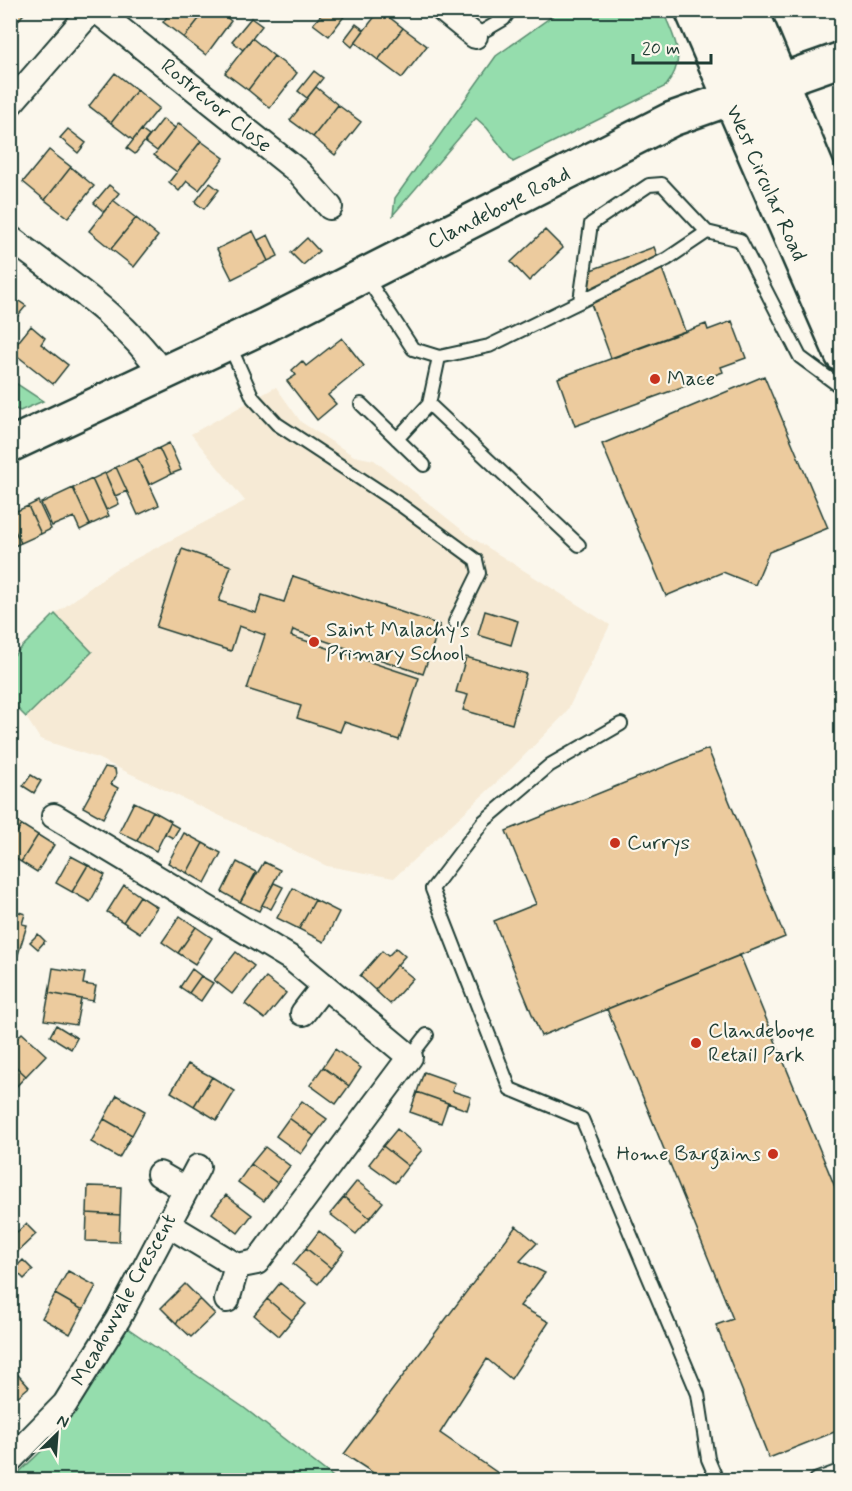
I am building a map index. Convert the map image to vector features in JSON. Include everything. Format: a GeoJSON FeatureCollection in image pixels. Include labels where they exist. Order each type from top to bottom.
{"type":"FeatureCollection","features":[{"type":"Feature","properties":{"kind":"main road","name":"West Circular Road"},"geometry":{"type":"LineString","coordinates":[[692,10],[755,89],[842,228]]}},
{"type":"Feature","properties":{"kind":"main road"},"geometry":{"type":"LineString","coordinates":[[723,10],[842,295]]}},
{"type":"Feature","properties":{"kind":"main road","name":"West Circular Road"},"geometry":{"type":"LineString","coordinates":[[751,10],[755,89],[842,355]]}},
{"type":"Feature","properties":{"kind":"main road","name":"Clandeboye Road"},"geometry":{"type":"LineString","coordinates":[[10,445],[229,343],[672,119],[842,59]]}},
{"type":"Feature","properties":{"kind":"street"},"geometry":{"type":"LineString","coordinates":[[10,104],[94,10]]}},
{"type":"Feature","properties":{"kind":"street","name":"Rostrevor Close"},"geometry":{"type":"LineString","coordinates":[[94,10],[299,172],[330,207]]}},
{"type":"Feature","properties":{"kind":"street"},"geometry":{"type":"LineString","coordinates":[[443,10],[475,36]]}},
{"type":"Feature","properties":{"kind":"street"},"geometry":{"type":"LineString","coordinates":[[10,238],[123,328],[163,374]]}},
{"type":"Feature","properties":{"kind":"street"},"geometry":{"type":"LineString","coordinates":[[54,816],[292,958],[323,987],[410,1057],[257,1262],[237,1266],[169,1225]]}},
{"type":"Feature","properties":{"kind":"street"},"geometry":{"type":"LineString","coordinates":[[303,1013],[323,987]]}},
{"type":"Feature","properties":{"kind":"street","name":"Meadowvale Crescent"},"geometry":{"type":"LineString","coordinates":[[10,1460],[65,1404],[118,1318],[198,1167]]}},
{"type":"Feature","properties":{"kind":"street","name":"Meadowvale Crescent"},"geometry":{"type":"LineString","coordinates":[[159,1174],[185,1189]]}},
{"type":"Feature","properties":{"kind":"street"},"geometry":{"type":"LineString","coordinates":[[227,1300],[237,1266]]}},
{"type":"Feature","properties":{"kind":"lane"},"geometry":{"type":"LineString","coordinates":[[475,36],[504,19],[510,10]]}},
{"type":"Feature","properties":{"kind":"lane"},"geometry":{"type":"LineString","coordinates":[[580,301],[591,224],[649,185],[662,184],[706,232],[740,240],[800,357],[842,388]]}},
{"type":"Feature","properties":{"kind":"lane"},"geometry":{"type":"LineString","coordinates":[[365,276],[413,349],[439,357],[489,346],[668,259],[706,232]]}},
{"type":"Feature","properties":{"kind":"lane"},"geometry":{"type":"LineString","coordinates":[[229,343],[253,398],[277,424],[402,506],[476,560],[479,573],[455,622]]}},
{"type":"Feature","properties":{"kind":"lane"},"geometry":{"type":"LineString","coordinates":[[397,439],[429,404],[439,357]]}},
{"type":"Feature","properties":{"kind":"lane"},"geometry":{"type":"LineString","coordinates":[[361,404],[424,465]]}},
{"type":"Feature","properties":{"kind":"lane"},"geometry":{"type":"LineString","coordinates":[[429,404],[579,545]]}},
{"type":"Feature","properties":{"kind":"lane"},"geometry":{"type":"LineString","coordinates":[[621,724],[550,765],[484,821],[432,889],[510,1089],[582,1119],[698,1394],[708,1459],[717,1480]]}},
{"type":"Feature","properties":{"kind":"lane"},"geometry":{"type":"LineString","coordinates":[[410,1057],[427,1035]]}},
{"type":"Feature","properties":{"kind":"lane"},"geometry":{"type":"LineString","coordinates":[[815,1480],[842,1470]]}},
{"type":"Feature","properties":{"kind":"shaded area","name":"Saint Malachy's Primary School"},"geometry":{"type":"Polygon","coordinates":[[[276,387],[301,422],[354,456],[374,460],[471,537],[610,625],[566,713],[513,767],[394,878],[327,866],[97,758],[40,739],[26,717],[11,702],[11,658],[55,614],[114,570],[245,501],[191,434],[276,387]]]}},
{"type":"Feature","properties":{"kind":"green space"},"geometry":{"type":"Polygon","coordinates":[[[561,10],[663,11],[677,49],[678,57],[673,76],[666,86],[513,162],[487,128],[476,118],[393,215],[395,198],[496,56],[561,10]]]}},
{"type":"Feature","properties":{"kind":"green space"},"geometry":{"type":"Polygon","coordinates":[[[10,380],[43,401],[20,411],[11,407],[10,380]]]}},
{"type":"Feature","properties":{"kind":"green space"},"geometry":{"type":"Polygon","coordinates":[[[55,614],[92,652],[26,717],[11,702],[11,658],[55,614]]]}},
{"type":"Feature","properties":{"kind":"green space"},"geometry":{"type":"Polygon","coordinates":[[[126,1327],[243,1407],[337,1480],[11,1480],[53,1440],[126,1327]]]}},
{"type":"Feature","properties":{"kind":"building"},"geometry":{"type":"Polygon","coordinates":[[[10,10],[27,10],[17,22],[10,16],[10,10]]]}},
{"type":"Feature","properties":{"kind":"building"},"geometry":{"type":"Polygon","coordinates":[[[172,10],[206,10],[184,38],[163,22],[172,10]]]}},
{"type":"Feature","properties":{"kind":"building"},"geometry":{"type":"Polygon","coordinates":[[[206,10],[218,10],[231,21],[206,55],[184,38],[206,10]]]}},
{"type":"Feature","properties":{"kind":"building"},"geometry":{"type":"Polygon","coordinates":[[[316,10],[349,10],[329,36],[313,24],[321,15],[316,10]]]}},
{"type":"Feature","properties":{"kind":"building"},"geometry":{"type":"Polygon","coordinates":[[[380,10],[403,28],[378,60],[355,42],[380,10]]]}},
{"type":"Feature","properties":{"kind":"building"},"geometry":{"type":"Polygon","coordinates":[[[251,18],[262,26],[243,50],[232,41],[251,18]]]}},
{"type":"Feature","properties":{"kind":"building"},"geometry":{"type":"Polygon","coordinates":[[[356,24],[364,30],[352,47],[344,40],[356,24]]]}},
{"type":"Feature","properties":{"kind":"building"},"geometry":{"type":"Polygon","coordinates":[[[403,28],[427,46],[402,78],[378,60],[403,28]]]}},
{"type":"Feature","properties":{"kind":"building"},"geometry":{"type":"Polygon","coordinates":[[[252,38],[274,56],[248,90],[225,73],[252,38]]]}},
{"type":"Feature","properties":{"kind":"building"},"geometry":{"type":"Polygon","coordinates":[[[274,56],[297,73],[270,108],[248,90],[274,56]]]}},
{"type":"Feature","properties":{"kind":"building"},"geometry":{"type":"Polygon","coordinates":[[[314,71],[323,78],[307,98],[298,91],[314,71]]]}},
{"type":"Feature","properties":{"kind":"building"},"geometry":{"type":"Polygon","coordinates":[[[115,73],[137,90],[111,123],[89,106],[115,73]]]}},
{"type":"Feature","properties":{"kind":"building"},"geometry":{"type":"Polygon","coordinates":[[[316,87],[338,105],[313,137],[290,120],[316,87]]]}},
{"type":"Feature","properties":{"kind":"building"},"geometry":{"type":"Polygon","coordinates":[[[137,90],[159,108],[133,140],[111,123],[137,90]]]}},
{"type":"Feature","properties":{"kind":"building"},"geometry":{"type":"Polygon","coordinates":[[[338,105],[361,122],[335,155],[313,137],[338,105]]]}},
{"type":"Feature","properties":{"kind":"building"},"geometry":{"type":"Polygon","coordinates":[[[163,119],[175,128],[157,151],[145,142],[163,119]]]}},
{"type":"Feature","properties":{"kind":"building"},"geometry":{"type":"Polygon","coordinates":[[[179,123],[201,141],[177,172],[154,155],[179,123]]]}},
{"type":"Feature","properties":{"kind":"building"},"geometry":{"type":"Polygon","coordinates":[[[68,129],[86,143],[78,153],[60,138],[68,129]]]}},
{"type":"Feature","properties":{"kind":"building"},"geometry":{"type":"Polygon","coordinates":[[[141,130],[149,136],[135,154],[127,148],[141,130]]]}},
{"type":"Feature","properties":{"kind":"building"},"geometry":{"type":"Polygon","coordinates":[[[201,141],[224,158],[199,190],[187,181],[179,191],[169,182],[201,141]]]}},
{"type":"Feature","properties":{"kind":"building"},"geometry":{"type":"Polygon","coordinates":[[[49,150],[71,167],[45,200],[23,182],[49,150]]]}},
{"type":"Feature","properties":{"kind":"building"},"geometry":{"type":"Polygon","coordinates":[[[71,167],[94,186],[68,218],[45,200],[71,167]]]}},
{"type":"Feature","properties":{"kind":"building"},"geometry":{"type":"Polygon","coordinates":[[[210,183],[219,190],[204,209],[195,202],[210,183]]]}},
{"type":"Feature","properties":{"kind":"building"},"geometry":{"type":"Polygon","coordinates":[[[109,185],[119,193],[104,212],[94,203],[109,185]]]}},
{"type":"Feature","properties":{"kind":"building"},"geometry":{"type":"Polygon","coordinates":[[[113,200],[136,218],[111,249],[89,231],[113,200]]]}},
{"type":"Feature","properties":{"kind":"building"},"geometry":{"type":"Polygon","coordinates":[[[136,218],[158,236],[134,267],[111,249],[136,218]]]}},
{"type":"Feature","properties":{"kind":"building"},"geometry":{"type":"Polygon","coordinates":[[[545,230],[563,248],[529,281],[511,262],[545,230]]]}},
{"type":"Feature","properties":{"kind":"building"},"geometry":{"type":"Polygon","coordinates":[[[253,231],[268,261],[232,279],[217,249],[253,231]]]}},
{"type":"Feature","properties":{"kind":"building"},"geometry":{"type":"Polygon","coordinates":[[[268,235],[278,256],[268,261],[258,240],[268,235]]]}},
{"type":"Feature","properties":{"kind":"building"},"geometry":{"type":"Polygon","coordinates":[[[307,238],[319,251],[303,265],[291,253],[307,238]]]}},
{"type":"Feature","properties":{"kind":"building"},"geometry":{"type":"Polygon","coordinates":[[[654,247],[685,331],[611,358],[580,274],[654,247]]]}},
{"type":"Feature","properties":{"kind":"building"},"geometry":{"type":"Polygon","coordinates":[[[10,295],[26,306],[10,325],[10,295]]]}},
{"type":"Feature","properties":{"kind":"building"},"geometry":{"type":"Polygon","coordinates":[[[732,321],[746,358],[721,367],[723,372],[575,426],[558,378],[706,324],[708,330],[732,321]]]}},
{"type":"Feature","properties":{"kind":"building"},"geometry":{"type":"Polygon","coordinates":[[[31,326],[45,338],[41,344],[68,365],[53,384],[11,351],[31,326]]]}},
{"type":"Feature","properties":{"kind":"building"},"geometry":{"type":"Polygon","coordinates":[[[342,338],[364,366],[328,395],[336,404],[317,420],[287,381],[296,375],[292,370],[302,361],[306,366],[342,338]]]}},
{"type":"Feature","properties":{"kind":"building"},"geometry":{"type":"Polygon","coordinates":[[[764,376],[828,528],[769,552],[755,585],[723,572],[666,596],[602,444],[764,376]]]}},
{"type":"Feature","properties":{"kind":"building"},"geometry":{"type":"Polygon","coordinates":[[[169,443],[181,470],[171,474],[159,448],[169,443]]]}},
{"type":"Feature","properties":{"kind":"building"},"geometry":{"type":"Polygon","coordinates":[[[159,448],[171,474],[149,485],[137,458],[159,448]]]}},
{"type":"Feature","properties":{"kind":"building"},"geometry":{"type":"Polygon","coordinates":[[[137,458],[159,505],[138,515],[116,467],[137,458]]]}},
{"type":"Feature","properties":{"kind":"building"},"geometry":{"type":"Polygon","coordinates":[[[116,467],[127,491],[115,496],[105,473],[116,467]]]}},
{"type":"Feature","properties":{"kind":"building"},"geometry":{"type":"Polygon","coordinates":[[[105,473],[119,504],[106,510],[92,479],[105,473]]]}},
{"type":"Feature","properties":{"kind":"building"},"geometry":{"type":"Polygon","coordinates":[[[92,479],[109,516],[90,525],[73,488],[92,479]]]}},
{"type":"Feature","properties":{"kind":"building"},"geometry":{"type":"Polygon","coordinates":[[[73,488],[90,525],[80,530],[74,517],[52,526],[41,503],[73,488]]]}},
{"type":"Feature","properties":{"kind":"building"},"geometry":{"type":"Polygon","coordinates":[[[38,501],[51,529],[41,534],[28,506],[38,501]]]}},
{"type":"Feature","properties":{"kind":"building"},"geometry":{"type":"Polygon","coordinates":[[[28,506],[41,534],[21,543],[10,521],[10,514],[28,506]]]}},
{"type":"Feature","properties":{"kind":"building"},"geometry":{"type":"Polygon","coordinates":[[[10,521],[21,543],[10,548],[10,521]]]}},
{"type":"Feature","properties":{"kind":"building"},"geometry":{"type":"Polygon","coordinates":[[[182,549],[231,566],[219,601],[256,613],[262,595],[284,602],[293,576],[440,625],[423,674],[293,630],[291,636],[419,678],[399,740],[344,722],[340,732],[297,718],[301,706],[247,689],[265,635],[239,626],[231,651],[156,627],[182,549]]]}},
{"type":"Feature","properties":{"kind":"building"},"geometry":{"type":"Polygon","coordinates":[[[485,611],[518,621],[511,645],[478,635],[485,611]]]}},
{"type":"Feature","properties":{"kind":"building"},"geometry":{"type":"Polygon","coordinates":[[[466,657],[526,674],[512,724],[463,710],[468,695],[456,692],[466,657]]]}},
{"type":"Feature","properties":{"kind":"building"},"geometry":{"type":"Polygon","coordinates":[[[708,749],[785,937],[541,1036],[494,921],[536,904],[506,831],[708,749]]]}},
{"type":"Feature","properties":{"kind":"building"},"geometry":{"type":"Polygon","coordinates":[[[105,767],[115,769],[116,776],[111,784],[118,788],[103,818],[83,807],[105,767]]]}},
{"type":"Feature","properties":{"kind":"building"},"geometry":{"type":"Polygon","coordinates":[[[31,775],[41,781],[34,793],[23,786],[31,775]]]}},
{"type":"Feature","properties":{"kind":"building"},"geometry":{"type":"Polygon","coordinates":[[[134,802],[153,811],[137,841],[119,832],[134,802]]]}},
{"type":"Feature","properties":{"kind":"building"},"geometry":{"type":"Polygon","coordinates":[[[153,811],[171,821],[156,851],[137,841],[153,811]]]}},
{"type":"Feature","properties":{"kind":"building"},"geometry":{"type":"Polygon","coordinates":[[[10,818],[22,825],[10,843],[10,818]]]}},
{"type":"Feature","properties":{"kind":"building"},"geometry":{"type":"Polygon","coordinates":[[[170,823],[179,828],[173,838],[165,834],[170,823]]]}},
{"type":"Feature","properties":{"kind":"building"},"geometry":{"type":"Polygon","coordinates":[[[22,825],[38,835],[21,862],[10,855],[10,843],[22,825]]]}},
{"type":"Feature","properties":{"kind":"building"},"geometry":{"type":"Polygon","coordinates":[[[184,833],[203,843],[187,873],[168,863],[184,833]]]}},
{"type":"Feature","properties":{"kind":"building"},"geometry":{"type":"Polygon","coordinates":[[[38,835],[54,845],[37,872],[21,862],[38,835]]]}},
{"type":"Feature","properties":{"kind":"building"},"geometry":{"type":"Polygon","coordinates":[[[203,843],[221,853],[205,883],[187,873],[203,843]]]}},
{"type":"Feature","properties":{"kind":"building"},"geometry":{"type":"Polygon","coordinates":[[[71,856],[88,865],[72,892],[56,883],[71,856]]]}},
{"type":"Feature","properties":{"kind":"building"},"geometry":{"type":"Polygon","coordinates":[[[237,862],[256,872],[240,902],[222,892],[237,862]]]}},
{"type":"Feature","properties":{"kind":"building"},"geometry":{"type":"Polygon","coordinates":[[[264,862],[280,870],[259,911],[240,902],[264,862]]]}},
{"type":"Feature","properties":{"kind":"building"},"geometry":{"type":"Polygon","coordinates":[[[88,865],[105,875],[90,902],[72,892],[88,865]]]}},
{"type":"Feature","properties":{"kind":"building"},"geometry":{"type":"Polygon","coordinates":[[[274,883],[283,887],[271,909],[262,905],[274,883]]]}},
{"type":"Feature","properties":{"kind":"building"},"geometry":{"type":"Polygon","coordinates":[[[124,885],[140,896],[123,922],[107,912],[124,885]]]}},
{"type":"Feature","properties":{"kind":"building"},"geometry":{"type":"Polygon","coordinates":[[[293,888],[315,900],[299,929],[277,918],[293,888]]]}},
{"type":"Feature","properties":{"kind":"building"},"geometry":{"type":"Polygon","coordinates":[[[140,896],[157,907],[140,933],[123,922],[140,896]]]}},
{"type":"Feature","properties":{"kind":"building"},"geometry":{"type":"Polygon","coordinates":[[[315,900],[339,912],[324,942],[299,929],[315,900]]]}},
{"type":"Feature","properties":{"kind":"building"},"geometry":{"type":"Polygon","coordinates":[[[10,909],[25,914],[22,924],[27,925],[17,958],[10,956],[10,909]]]}},
{"type":"Feature","properties":{"kind":"building"},"geometry":{"type":"Polygon","coordinates":[[[180,916],[196,927],[178,953],[162,942],[180,916]]]}},
{"type":"Feature","properties":{"kind":"building"},"geometry":{"type":"Polygon","coordinates":[[[196,927],[212,938],[195,964],[178,953],[196,927]]]}},
{"type":"Feature","properties":{"kind":"building"},"geometry":{"type":"Polygon","coordinates":[[[38,934],[45,941],[38,949],[30,942],[38,934]]]}},
{"type":"Feature","properties":{"kind":"building"},"geometry":{"type":"Polygon","coordinates":[[[396,948],[405,956],[375,990],[360,976],[382,951],[388,956],[396,948]]]}},
{"type":"Feature","properties":{"kind":"building"},"geometry":{"type":"Polygon","coordinates":[[[236,952],[254,966],[232,994],[214,980],[236,952]]]}},
{"type":"Feature","properties":{"kind":"building"},"geometry":{"type":"Polygon","coordinates":[[[740,955],[842,1204],[842,1429],[769,1458],[716,1325],[733,1319],[607,1009],[740,955]]]}},
{"type":"Feature","properties":{"kind":"building"},"geometry":{"type":"Polygon","coordinates":[[[397,965],[413,978],[390,1004],[375,990],[397,965]]]}},
{"type":"Feature","properties":{"kind":"building"},"geometry":{"type":"Polygon","coordinates":[[[53,968],[85,973],[83,984],[96,986],[93,1001],[49,993],[53,968]]]}},
{"type":"Feature","properties":{"kind":"building"},"geometry":{"type":"Polygon","coordinates":[[[192,969],[201,976],[189,993],[180,987],[192,969]]]}},
{"type":"Feature","properties":{"kind":"building"},"geometry":{"type":"Polygon","coordinates":[[[201,976],[213,983],[201,1001],[189,993],[201,976]]]}},
{"type":"Feature","properties":{"kind":"building"},"geometry":{"type":"Polygon","coordinates":[[[266,978],[286,993],[265,1019],[245,1004],[266,978]]]}},
{"type":"Feature","properties":{"kind":"building"},"geometry":{"type":"Polygon","coordinates":[[[49,993],[81,999],[76,1025],[44,1020],[49,993]]]}},
{"type":"Feature","properties":{"kind":"building"},"geometry":{"type":"Polygon","coordinates":[[[56,1025],[77,1038],[71,1049],[50,1036],[56,1025]]]}},
{"type":"Feature","properties":{"kind":"building"},"geometry":{"type":"Polygon","coordinates":[[[22,1033],[46,1055],[26,1076],[10,1061],[10,1045],[22,1033]]]}},
{"type":"Feature","properties":{"kind":"building"},"geometry":{"type":"Polygon","coordinates":[[[335,1049],[361,1068],[349,1086],[323,1067],[335,1049]]]}},
{"type":"Feature","properties":{"kind":"building"},"geometry":{"type":"Polygon","coordinates":[[[10,1061],[26,1076],[10,1093],[10,1061]]]}},
{"type":"Feature","properties":{"kind":"building"},"geometry":{"type":"Polygon","coordinates":[[[188,1064],[212,1077],[194,1106],[171,1092],[188,1064]]]}},
{"type":"Feature","properties":{"kind":"building"},"geometry":{"type":"Polygon","coordinates":[[[323,1067],[349,1086],[336,1104],[310,1085],[323,1067]]]}},
{"type":"Feature","properties":{"kind":"building"},"geometry":{"type":"Polygon","coordinates":[[[424,1072],[455,1083],[452,1091],[471,1097],[467,1110],[417,1092],[424,1072]]]}},
{"type":"Feature","properties":{"kind":"building"},"geometry":{"type":"Polygon","coordinates":[[[212,1077],[235,1091],[217,1120],[194,1106],[212,1077]]]}},
{"type":"Feature","properties":{"kind":"building"},"geometry":{"type":"Polygon","coordinates":[[[417,1092],[448,1103],[441,1123],[410,1112],[417,1092]]]}},
{"type":"Feature","properties":{"kind":"building"},"geometry":{"type":"Polygon","coordinates":[[[117,1095],[145,1111],[132,1135],[104,1119],[117,1095]]]}},
{"type":"Feature","properties":{"kind":"building"},"geometry":{"type":"Polygon","coordinates":[[[302,1101],[327,1119],[314,1136],[289,1118],[302,1101]]]}},
{"type":"Feature","properties":{"kind":"building"},"geometry":{"type":"Polygon","coordinates":[[[289,1118],[314,1136],[301,1154],[276,1136],[289,1118]]]}},
{"type":"Feature","properties":{"kind":"building"},"geometry":{"type":"Polygon","coordinates":[[[104,1119],[132,1135],[119,1158],[91,1142],[104,1119]]]}},
{"type":"Feature","properties":{"kind":"building"},"geometry":{"type":"Polygon","coordinates":[[[397,1129],[422,1150],[408,1166],[383,1146],[397,1129]]]}},
{"type":"Feature","properties":{"kind":"building"},"geometry":{"type":"Polygon","coordinates":[[[383,1146],[408,1166],[395,1183],[369,1164],[383,1146]]]}},
{"type":"Feature","properties":{"kind":"building"},"geometry":{"type":"Polygon","coordinates":[[[265,1147],[290,1166],[277,1183],[251,1164],[265,1147]]]}},
{"type":"Feature","properties":{"kind":"building"},"geometry":{"type":"Polygon","coordinates":[[[251,1164],[277,1183],[264,1201],[238,1182],[251,1164]]]}},
{"type":"Feature","properties":{"kind":"building"},"geometry":{"type":"Polygon","coordinates":[[[357,1181],[383,1202],[370,1218],[344,1197],[357,1181]]]}},
{"type":"Feature","properties":{"kind":"building"},"geometry":{"type":"Polygon","coordinates":[[[88,1186],[121,1187],[120,1215],[87,1213],[88,1186]]]}},
{"type":"Feature","properties":{"kind":"building"},"geometry":{"type":"Polygon","coordinates":[[[226,1195],[252,1215],[238,1233],[212,1213],[226,1195]]]}},
{"type":"Feature","properties":{"kind":"building"},"geometry":{"type":"Polygon","coordinates":[[[344,1197],[370,1218],[356,1234],[330,1214],[344,1197]]]}},
{"type":"Feature","properties":{"kind":"building"},"geometry":{"type":"Polygon","coordinates":[[[87,1213],[120,1215],[119,1242],[86,1241],[87,1213]]]}},
{"type":"Feature","properties":{"kind":"building"},"geometry":{"type":"Polygon","coordinates":[[[26,1224],[36,1234],[10,1259],[10,1226],[17,1232],[26,1224]]]}},
{"type":"Feature","properties":{"kind":"building"},"geometry":{"type":"Polygon","coordinates":[[[516,1226],[537,1243],[520,1261],[545,1273],[520,1306],[549,1322],[511,1379],[487,1359],[440,1433],[508,1480],[384,1480],[344,1454],[516,1226]]]}},
{"type":"Feature","properties":{"kind":"building"},"geometry":{"type":"Polygon","coordinates":[[[319,1231],[344,1251],[331,1268],[306,1248],[319,1231]]]}},
{"type":"Feature","properties":{"kind":"building"},"geometry":{"type":"Polygon","coordinates":[[[306,1248],[331,1268],[318,1284],[293,1264],[306,1248]]]}},
{"type":"Feature","properties":{"kind":"building"},"geometry":{"type":"Polygon","coordinates":[[[23,1260],[33,1270],[24,1279],[14,1269],[23,1260]]]}},
{"type":"Feature","properties":{"kind":"building"},"geometry":{"type":"Polygon","coordinates":[[[68,1271],[96,1286],[83,1310],[55,1294],[68,1271]]]}},
{"type":"Feature","properties":{"kind":"building"},"geometry":{"type":"Polygon","coordinates":[[[280,1283],[306,1304],[292,1320],[267,1299],[280,1283]]]}},
{"type":"Feature","properties":{"kind":"building"},"geometry":{"type":"Polygon","coordinates":[[[185,1284],[200,1299],[176,1323],[161,1308],[185,1284]]]}},
{"type":"Feature","properties":{"kind":"building"},"geometry":{"type":"Polygon","coordinates":[[[55,1294],[83,1310],[70,1334],[42,1318],[55,1294]]]}},
{"type":"Feature","properties":{"kind":"building"},"geometry":{"type":"Polygon","coordinates":[[[200,1299],[215,1314],[191,1337],[176,1323],[200,1299]]]}},
{"type":"Feature","properties":{"kind":"building"},"geometry":{"type":"Polygon","coordinates":[[[267,1299],[292,1320],[279,1336],[254,1315],[267,1299]]]}},
{"type":"Feature","properties":{"kind":"building"},"geometry":{"type":"Polygon","coordinates":[[[10,1366],[29,1387],[10,1403],[10,1366]]]}},
{"type":"Feature","properties":{"kind":"place","name":"Mace"},"geometry":{"type":"Point","coordinates":[655,379]}},
{"type":"Feature","properties":{"kind":"place","name":"Saint Malachy's Primary School"},"geometry":{"type":"Point","coordinates":[314,642]}},
{"type":"Feature","properties":{"kind":"place","name":"Currys"},"geometry":{"type":"Point","coordinates":[615,843]}},
{"type":"Feature","properties":{"kind":"place","name":"Clandeboye Retail Park"},"geometry":{"type":"Point","coordinates":[696,1043]}},
{"type":"Feature","properties":{"kind":"place","name":"Home Bargains"},"geometry":{"type":"Point","coordinates":[773,1154]}}]}
